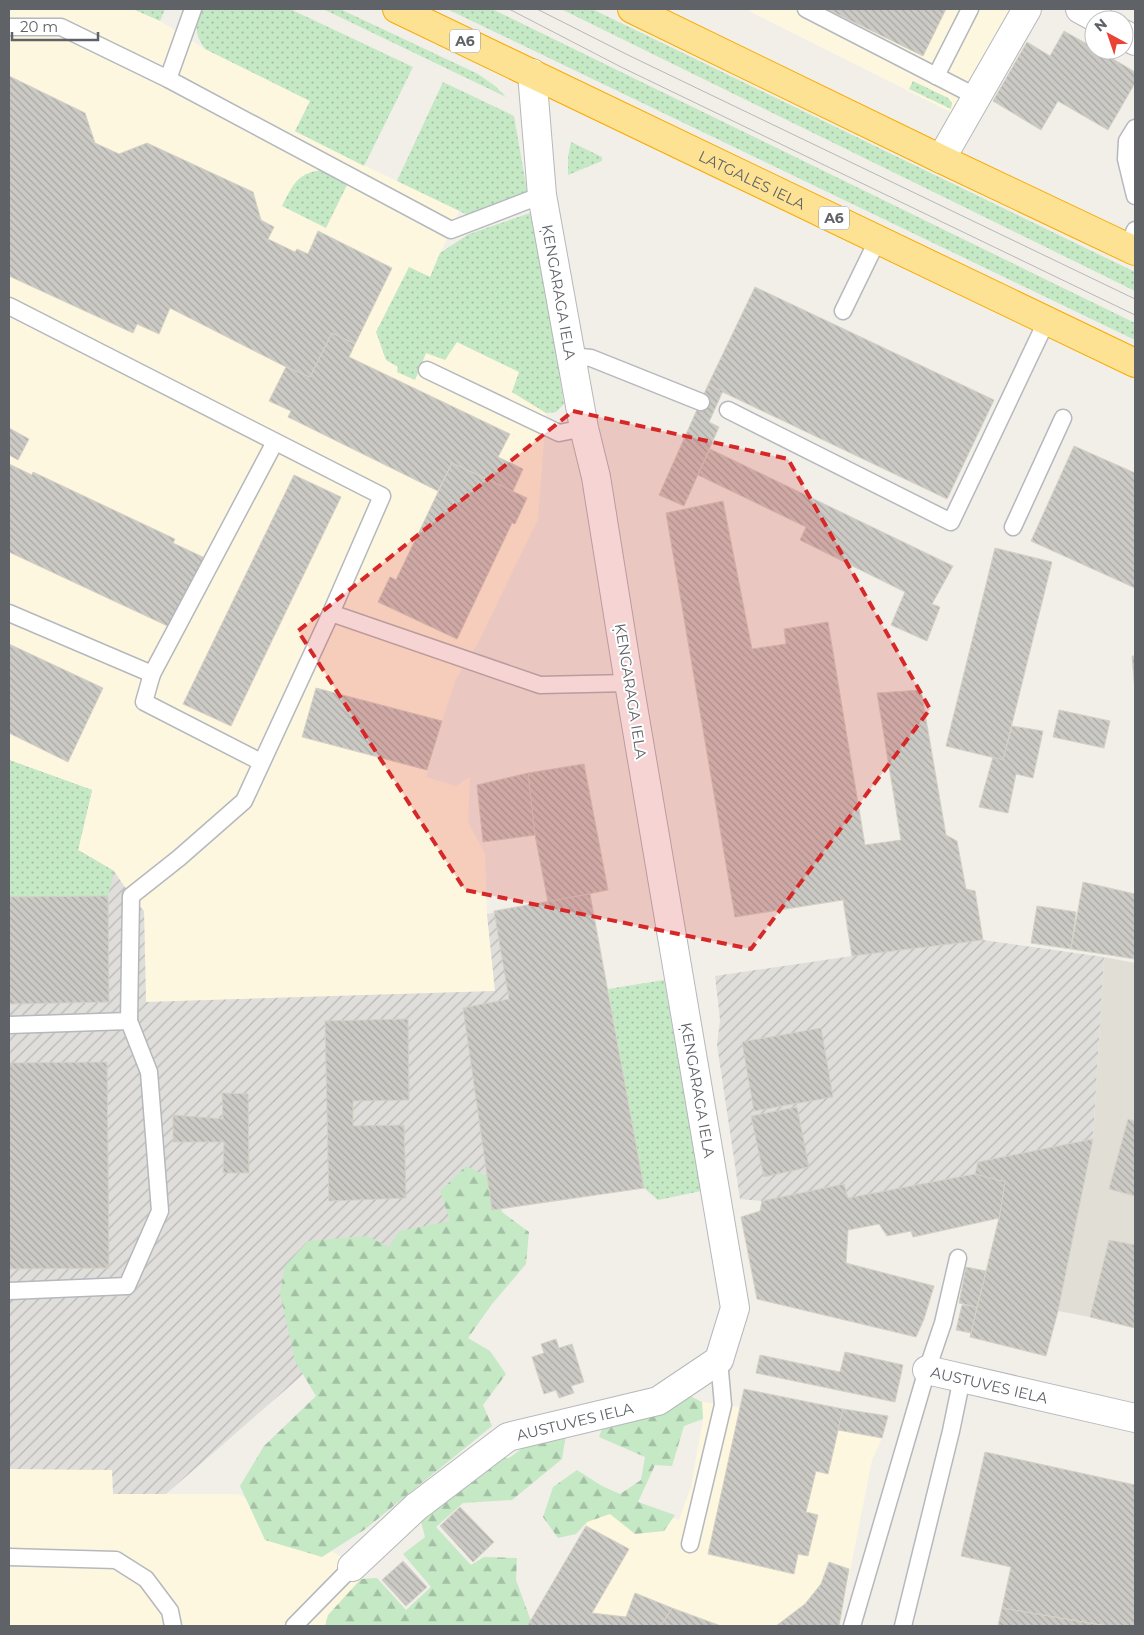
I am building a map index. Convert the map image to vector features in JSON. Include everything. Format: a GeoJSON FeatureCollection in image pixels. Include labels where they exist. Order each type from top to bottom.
{"type":"FeatureCollection","features":[{"type":"Feature","properties":{"kind":"highway","name":"LATGALES IELA"},"geometry":{"type":"LineString","coordinates":[[397,9],[1135,363]]}},
{"type":"Feature","properties":{"kind":"highway"},"geometry":{"type":"LineString","coordinates":[[632,9],[941,159],[1133,243]]}},
{"type":"Feature","properties":{"kind":"street"},"geometry":{"type":"LineString","coordinates":[[941,159],[1027,9]]}},
{"type":"Feature","properties":{"kind":"street","name":"ĶENGARAGA IELA"},"geometry":{"type":"LineString","coordinates":[[532,73],[542,196],[584,428],[596,477],[734,1308],[719,1360]]}},
{"type":"Feature","properties":{"kind":"street","name":"AUSTUVES IELA"},"geometry":{"type":"LineString","coordinates":[[352,1567],[416,1507],[508,1437],[658,1402],[719,1360]]}},
{"type":"Feature","properties":{"kind":"street","name":"AUSTUVES IELA"},"geometry":{"type":"LineString","coordinates":[[927,1370],[1135,1418]]}},
{"type":"Feature","properties":{"kind":"lane"},"geometry":{"type":"LineString","coordinates":[[168,78],[193,9]]}},
{"type":"Feature","properties":{"kind":"lane"},"geometry":{"type":"LineString","coordinates":[[806,9],[977,96]]}},
{"type":"Feature","properties":{"kind":"lane"},"geometry":{"type":"LineString","coordinates":[[936,76],[970,9]]}},
{"type":"Feature","properties":{"kind":"lane"},"geometry":{"type":"LineString","coordinates":[[9,27],[61,27],[168,78],[451,230],[542,196]]}},
{"type":"Feature","properties":{"kind":"lane"},"geometry":{"type":"LineString","coordinates":[[1135,128],[1127,141],[1126,159],[1135,196]]}},
{"type":"Feature","properties":{"kind":"lane"},"geometry":{"type":"LineString","coordinates":[[843,311],[878,239]]}},
{"type":"Feature","properties":{"kind":"lane"},"geometry":{"type":"LineString","coordinates":[[9,306],[382,496],[331,613],[244,801],[179,858],[131,896],[129,1021],[149,1072],[160,1211],[127,1286],[9,1291]]}},
{"type":"Feature","properties":{"kind":"lane"},"geometry":{"type":"LineString","coordinates":[[728,410],[951,522],[1046,320]]}},
{"type":"Feature","properties":{"kind":"lane"},"geometry":{"type":"LineString","coordinates":[[571,356],[591,358],[701,402]]}},
{"type":"Feature","properties":{"kind":"lane"},"geometry":{"type":"LineString","coordinates":[[427,370],[559,433],[584,428]]}},
{"type":"Feature","properties":{"kind":"lane"},"geometry":{"type":"LineString","coordinates":[[1013,527],[1063,418]]}},
{"type":"Feature","properties":{"kind":"lane"},"geometry":{"type":"LineString","coordinates":[[262,762],[144,702],[152,674],[275,442]]}},
{"type":"Feature","properties":{"kind":"lane"},"geometry":{"type":"LineString","coordinates":[[9,613],[152,674]]}},
{"type":"Feature","properties":{"kind":"lane"},"geometry":{"type":"LineString","coordinates":[[331,613],[540,685],[629,683]]}},
{"type":"Feature","properties":{"kind":"lane"},"geometry":{"type":"LineString","coordinates":[[9,1025],[129,1021]]}},
{"type":"Feature","properties":{"kind":"lane"},"geometry":{"type":"LineString","coordinates":[[927,1370],[943,1323],[958,1258]]}},
{"type":"Feature","properties":{"kind":"lane"},"geometry":{"type":"LineString","coordinates":[[690,1544],[723,1405],[719,1360]]}},
{"type":"Feature","properties":{"kind":"lane","name":"AUSTUVES IELA"},"geometry":{"type":"LineString","coordinates":[[852,1626],[927,1370]]}},
{"type":"Feature","properties":{"kind":"lane"},"geometry":{"type":"LineString","coordinates":[[903,1626],[951,1431],[962,1378]]}},
{"type":"Feature","properties":{"kind":"lane"},"geometry":{"type":"LineString","coordinates":[[9,1557],[116,1560],[146,1579],[170,1611],[173,1626]]}},
{"type":"Feature","properties":{"kind":"lane"},"geometry":{"type":"LineString","coordinates":[[294,1626],[352,1567]]}},
{"type":"Feature","properties":{"kind":"highlighted area"},"geometry":{"type":"Polygon","coordinates":[[[573,411],[788,459],[930,709],[751,949],[465,890],[298,631],[573,411]]]}},
{"type":"Feature","properties":{"kind":"shaded area"},"geometry":{"type":"Polygon","coordinates":[[[9,9],[133,9],[160,21],[205,49],[310,101],[295,132],[459,211],[430,277],[409,267],[397,371],[415,380],[426,353],[457,342],[520,372],[512,392],[546,413],[538,519],[478,643],[456,679],[426,777],[456,786],[470,777],[468,822],[485,854],[487,914],[495,991],[146,1002],[144,911],[114,871],[78,850],[92,790],[9,760],[9,9]]]}},
{"type":"Feature","properties":{"kind":"shaded area"},"geometry":{"type":"Polygon","coordinates":[[[745,9],[1016,9],[956,115],[745,9]]]}},
{"type":"Feature","properties":{"kind":"shaded area"},"geometry":{"type":"Polygon","coordinates":[[[9,760],[92,790],[78,850],[114,871],[144,911],[146,1002],[495,991],[487,914],[590,894],[644,1188],[492,1210],[166,1494],[113,1494],[112,1470],[9,1469],[9,760]]]}},
{"type":"Feature","properties":{"kind":"shaded area"},"geometry":{"type":"Polygon","coordinates":[[[983,940],[1104,957],[1093,1139],[978,1162],[975,1174],[848,1198],[844,1184],[762,1201],[740,1199],[717,1045],[720,1020],[715,976],[852,956],[983,940]]]}},
{"type":"Feature","properties":{"kind":"shaded area"},"geometry":{"type":"Polygon","coordinates":[[[1104,957],[1135,963],[1135,1245],[1109,1240],[1090,1317],[1058,1311],[1093,1139],[1104,957]]]}},
{"type":"Feature","properties":{"kind":"shaded area"},"geometry":{"type":"Polygon","coordinates":[[[744,1389],[888,1416],[882,1438],[872,1460],[839,1626],[528,1625],[586,1526],[599,1492],[679,1520],[691,1487],[703,1419],[702,1402],[740,1407],[744,1389]]]}},
{"type":"Feature","properties":{"kind":"shaded area"},"geometry":{"type":"Polygon","coordinates":[[[9,1469],[113,1470],[114,1494],[239,1494],[346,1560],[369,1585],[333,1626],[9,1626],[9,1469]]]}},
{"type":"Feature","properties":{"kind":"green space"},"geometry":{"type":"Polygon","coordinates":[[[133,9],[165,9],[160,21],[133,9]]]}},
{"type":"Feature","properties":{"kind":"green space"},"geometry":{"type":"Polygon","coordinates":[[[202,9],[290,9],[413,67],[364,166],[295,131],[310,101],[205,49],[197,34],[198,20],[202,9]]]}},
{"type":"Feature","properties":{"kind":"green space"},"geometry":{"type":"Polygon","coordinates":[[[323,9],[340,9],[478,74],[495,86],[506,97],[323,9]]]}},
{"type":"Feature","properties":{"kind":"green space"},"geometry":{"type":"Polygon","coordinates":[[[447,9],[492,9],[1135,323],[1135,340],[447,9]]]}},
{"type":"Feature","properties":{"kind":"green space"},"geometry":{"type":"Polygon","coordinates":[[[561,9],[592,9],[1135,272],[1135,291],[561,9]]]}},
{"type":"Feature","properties":{"kind":"green space"},"geometry":{"type":"Polygon","coordinates":[[[913,81],[948,98],[952,103],[951,109],[909,89],[913,81]]]}},
{"type":"Feature","properties":{"kind":"green space"},"geometry":{"type":"Polygon","coordinates":[[[443,82],[514,116],[527,191],[468,215],[397,181],[443,82]]]}},
{"type":"Feature","properties":{"kind":"green space"},"geometry":{"type":"Polygon","coordinates":[[[571,142],[602,157],[602,161],[568,175],[568,157],[571,142]]]}},
{"type":"Feature","properties":{"kind":"green space"},"geometry":{"type":"Polygon","coordinates":[[[321,170],[349,181],[326,228],[282,206],[296,182],[306,174],[321,170]]]}},
{"type":"Feature","properties":{"kind":"green space"},"geometry":{"type":"Polygon","coordinates":[[[533,212],[564,404],[556,412],[546,413],[512,392],[519,372],[457,342],[445,360],[426,353],[415,380],[397,372],[398,367],[386,360],[376,332],[409,267],[430,277],[440,253],[469,234],[533,212]]]}},
{"type":"Feature","properties":{"kind":"green space"},"geometry":{"type":"Polygon","coordinates":[[[9,760],[92,790],[78,850],[114,871],[108,896],[9,897],[9,760]]]}},
{"type":"Feature","properties":{"kind":"green space"},"geometry":{"type":"Polygon","coordinates":[[[664,980],[701,1191],[658,1200],[644,1188],[608,989],[664,980]]]}},
{"type":"Feature","properties":{"kind":"green space"},"geometry":{"type":"Polygon","coordinates":[[[466,1166],[495,1180],[502,1212],[529,1232],[526,1264],[492,1304],[468,1338],[490,1351],[506,1374],[483,1405],[492,1426],[364,1530],[322,1557],[265,1540],[240,1486],[264,1446],[316,1396],[295,1361],[280,1293],[285,1266],[308,1241],[367,1236],[389,1247],[399,1231],[450,1221],[440,1191],[466,1166]]]}},
{"type":"Feature","properties":{"kind":"green space"},"geometry":{"type":"Polygon","coordinates":[[[682,1392],[702,1402],[703,1419],[684,1426],[672,1466],[655,1465],[638,1502],[675,1515],[664,1531],[635,1534],[610,1514],[587,1522],[576,1534],[558,1538],[543,1517],[553,1487],[577,1470],[602,1486],[620,1494],[641,1480],[645,1457],[599,1437],[606,1418],[682,1392]]]}},
{"type":"Feature","properties":{"kind":"green space"},"geometry":{"type":"Polygon","coordinates":[[[544,1433],[566,1435],[562,1459],[512,1500],[463,1503],[436,1527],[471,1565],[484,1557],[517,1558],[516,1580],[531,1621],[575,1626],[325,1626],[328,1615],[361,1579],[377,1578],[406,1610],[431,1587],[403,1554],[425,1537],[420,1518],[493,1458],[509,1458],[544,1433]]]}},
{"type":"Feature","properties":{"kind":"building"},"geometry":{"type":"Polygon","coordinates":[[[827,9],[946,9],[923,56],[827,9]]]}},
{"type":"Feature","properties":{"kind":"building"},"geometry":{"type":"Polygon","coordinates":[[[1064,31],[1084,42],[1084,60],[1115,60],[1135,72],[1135,83],[1108,130],[1058,101],[1041,130],[993,101],[1027,42],[1050,56],[1064,31]]]}},
{"type":"Feature","properties":{"kind":"building"},"geometry":{"type":"Polygon","coordinates":[[[9,76],[85,113],[95,143],[119,154],[147,143],[253,192],[261,220],[274,227],[268,239],[295,252],[297,249],[308,254],[318,231],[392,268],[355,344],[332,333],[310,377],[286,367],[170,308],[159,334],[137,324],[133,333],[9,276],[9,76]]]}},
{"type":"Feature","properties":{"kind":"building"},"geometry":{"type":"Polygon","coordinates":[[[755,287],[994,400],[947,499],[708,385],[755,287]]]}},
{"type":"Feature","properties":{"kind":"building"},"geometry":{"type":"Polygon","coordinates":[[[332,333],[355,344],[349,357],[510,434],[498,457],[523,469],[513,491],[452,463],[438,491],[288,417],[291,411],[269,401],[286,367],[310,377],[332,333]]]}},
{"type":"Feature","properties":{"kind":"building"},"geometry":{"type":"Polygon","coordinates":[[[708,385],[723,391],[709,422],[719,427],[684,506],[659,495],[708,385]]]}},
{"type":"Feature","properties":{"kind":"building"},"geometry":{"type":"Polygon","coordinates":[[[9,428],[29,439],[18,460],[9,455],[9,428]]]}},
{"type":"Feature","properties":{"kind":"building"},"geometry":{"type":"Polygon","coordinates":[[[1074,446],[1135,473],[1135,588],[1031,541],[1074,446]]]}},
{"type":"Feature","properties":{"kind":"building"},"geometry":{"type":"Polygon","coordinates":[[[710,449],[953,566],[932,604],[940,607],[927,641],[891,625],[905,592],[800,540],[806,527],[698,475],[710,449]]]}},
{"type":"Feature","properties":{"kind":"building"},"geometry":{"type":"Polygon","coordinates":[[[452,463],[527,498],[515,524],[512,523],[457,639],[378,602],[390,577],[396,580],[452,463]]]}},
{"type":"Feature","properties":{"kind":"building"},"geometry":{"type":"Polygon","coordinates":[[[9,464],[32,475],[33,472],[175,539],[173,543],[207,559],[174,629],[9,552],[9,464]]]}},
{"type":"Feature","properties":{"kind":"building"},"geometry":{"type":"Polygon","coordinates":[[[294,475],[341,497],[231,726],[183,704],[294,475]]]}},
{"type":"Feature","properties":{"kind":"building"},"geometry":{"type":"Polygon","coordinates":[[[723,501],[752,649],[786,644],[784,629],[828,622],[865,845],[901,840],[877,693],[921,690],[946,835],[957,841],[966,889],[975,891],[983,940],[852,956],[843,900],[735,917],[666,513],[723,501]]]}},
{"type":"Feature","properties":{"kind":"building"},"geometry":{"type":"Polygon","coordinates":[[[995,548],[1052,562],[1003,760],[946,746],[995,548]]]}},
{"type":"Feature","properties":{"kind":"building"},"geometry":{"type":"Polygon","coordinates":[[[9,644],[103,688],[68,762],[9,733],[9,644]]]}},
{"type":"Feature","properties":{"kind":"building"},"geometry":{"type":"Polygon","coordinates":[[[1132,656],[1135,656],[1135,691],[1132,656]]]}},
{"type":"Feature","properties":{"kind":"building"},"geometry":{"type":"Polygon","coordinates":[[[316,688],[442,721],[427,770],[302,737],[316,688]]]}},
{"type":"Feature","properties":{"kind":"building"},"geometry":{"type":"Polygon","coordinates":[[[1059,710],[1110,721],[1104,748],[1053,737],[1059,710]]]}},
{"type":"Feature","properties":{"kind":"building"},"geometry":{"type":"Polygon","coordinates":[[[1012,726],[1043,731],[1033,778],[1016,774],[1008,813],[979,807],[993,757],[1003,760],[1012,726]]]}},
{"type":"Feature","properties":{"kind":"building"},"geometry":{"type":"Polygon","coordinates":[[[584,764],[608,890],[548,902],[535,835],[528,773],[584,764]]]}},
{"type":"Feature","properties":{"kind":"building"},"geometry":{"type":"Polygon","coordinates":[[[528,773],[535,835],[483,842],[477,785],[528,773]]]}},
{"type":"Feature","properties":{"kind":"building"},"geometry":{"type":"Polygon","coordinates":[[[1083,882],[1135,894],[1135,959],[1071,949],[1083,882]]]}},
{"type":"Feature","properties":{"kind":"building"},"geometry":{"type":"Polygon","coordinates":[[[590,894],[644,1188],[492,1210],[463,1008],[509,999],[494,911],[590,894]]]}},
{"type":"Feature","properties":{"kind":"building"},"geometry":{"type":"Polygon","coordinates":[[[108,896],[109,1002],[9,1004],[9,897],[108,896]]]}},
{"type":"Feature","properties":{"kind":"building"},"geometry":{"type":"Polygon","coordinates":[[[1037,906],[1076,912],[1071,949],[1031,943],[1037,906]]]}},
{"type":"Feature","properties":{"kind":"building"},"geometry":{"type":"Polygon","coordinates":[[[408,1019],[409,1100],[353,1101],[353,1126],[404,1125],[406,1198],[329,1201],[325,1021],[408,1019]]]}},
{"type":"Feature","properties":{"kind":"building"},"geometry":{"type":"Polygon","coordinates":[[[821,1028],[833,1097],[754,1111],[742,1042],[821,1028]]]}},
{"type":"Feature","properties":{"kind":"building"},"geometry":{"type":"Polygon","coordinates":[[[107,1062],[109,1268],[9,1269],[9,1063],[107,1062]]]}},
{"type":"Feature","properties":{"kind":"building"},"geometry":{"type":"Polygon","coordinates":[[[222,1093],[248,1094],[249,1173],[223,1173],[224,1142],[173,1142],[173,1115],[223,1119],[222,1093]]]}},
{"type":"Feature","properties":{"kind":"building"},"geometry":{"type":"Polygon","coordinates":[[[797,1107],[809,1167],[764,1177],[751,1116],[797,1107]]]}},
{"type":"Feature","properties":{"kind":"building"},"geometry":{"type":"Polygon","coordinates":[[[1128,1119],[1135,1121],[1135,1196],[1109,1189],[1128,1119]]]}},
{"type":"Feature","properties":{"kind":"building"},"geometry":{"type":"Polygon","coordinates":[[[1093,1139],[1058,1311],[1046,1356],[970,1337],[999,1218],[1005,1182],[975,1174],[978,1162],[1093,1139]]]}},
{"type":"Feature","properties":{"kind":"building"},"geometry":{"type":"Polygon","coordinates":[[[975,1174],[1005,1182],[999,1218],[913,1237],[911,1231],[887,1236],[879,1224],[848,1230],[846,1263],[934,1286],[924,1319],[916,1337],[757,1299],[741,1217],[760,1211],[762,1201],[844,1184],[848,1198],[975,1174]]]}},
{"type":"Feature","properties":{"kind":"building"},"geometry":{"type":"Polygon","coordinates":[[[1109,1240],[1135,1245],[1135,1328],[1090,1317],[1109,1240]]]}},
{"type":"Feature","properties":{"kind":"building"},"geometry":{"type":"Polygon","coordinates":[[[966,1267],[986,1271],[977,1307],[959,1303],[966,1267]]]}},
{"type":"Feature","properties":{"kind":"building"},"geometry":{"type":"Polygon","coordinates":[[[962,1305],[977,1307],[971,1333],[956,1330],[962,1305]]]}},
{"type":"Feature","properties":{"kind":"building"},"geometry":{"type":"Polygon","coordinates":[[[556,1339],[559,1348],[572,1344],[584,1382],[571,1386],[574,1393],[559,1398],[556,1390],[544,1394],[532,1357],[544,1353],[541,1344],[556,1339]]]}},
{"type":"Feature","properties":{"kind":"building"},"geometry":{"type":"Polygon","coordinates":[[[845,1352],[903,1365],[895,1402],[756,1373],[760,1355],[840,1372],[845,1352]]]}},
{"type":"Feature","properties":{"kind":"building"},"geometry":{"type":"Polygon","coordinates":[[[744,1389],[843,1409],[828,1474],[816,1471],[806,1512],[818,1515],[808,1556],[798,1554],[794,1574],[708,1554],[744,1389]]]}},
{"type":"Feature","properties":{"kind":"building"},"geometry":{"type":"Polygon","coordinates":[[[843,1409],[888,1416],[882,1438],[838,1430],[843,1409]]]}},
{"type":"Feature","properties":{"kind":"building"},"geometry":{"type":"Polygon","coordinates":[[[985,1452],[1135,1485],[1135,1626],[1107,1626],[1002,1608],[1011,1567],[961,1556],[985,1452]]]}},
{"type":"Feature","properties":{"kind":"building"},"geometry":{"type":"Polygon","coordinates":[[[460,1507],[494,1542],[473,1562],[440,1526],[460,1507]]]}},
{"type":"Feature","properties":{"kind":"building"},"geometry":{"type":"Polygon","coordinates":[[[586,1526],[629,1549],[592,1613],[626,1617],[635,1593],[672,1608],[661,1626],[528,1625],[586,1526]]]}},
{"type":"Feature","properties":{"kind":"building"},"geometry":{"type":"Polygon","coordinates":[[[403,1561],[427,1587],[406,1606],[382,1580],[403,1561]]]}},
{"type":"Feature","properties":{"kind":"building"},"geometry":{"type":"Polygon","coordinates":[[[829,1562],[849,1569],[839,1626],[776,1626],[805,1604],[821,1584],[829,1562]]]}},
{"type":"Feature","properties":{"kind":"building"},"geometry":{"type":"Polygon","coordinates":[[[672,1608],[721,1626],[661,1626],[672,1608]]]}},
{"type":"Feature","properties":{"kind":"building"},"geometry":{"type":"Polygon","coordinates":[[[1002,1608],[1107,1626],[998,1626],[1002,1608]]]}},
{"type":"Feature","properties":{"kind":"tram line"},"geometry":{"type":"LineString","coordinates":[[509,9],[621,67],[1135,315]]}},
{"type":"Feature","properties":{"kind":"tram line"},"geometry":{"type":"LineString","coordinates":[[537,9],[628,55],[1135,299]]}}]}
